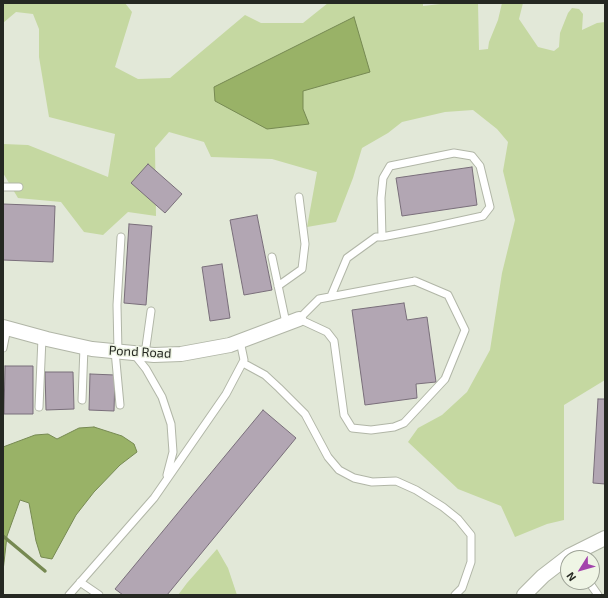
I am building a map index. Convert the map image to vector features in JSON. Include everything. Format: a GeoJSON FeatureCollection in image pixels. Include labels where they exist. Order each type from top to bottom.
{"type":"FeatureCollection","features":[{"type":"Feature","properties":{"kind":"street","name":"Pond Road"},"geometry":{"type":"LineString","coordinates":[[5,328],[84,347],[117,352],[139,354],[182,354],[230,345],[292,321]]}},
{"type":"Feature","properties":{"kind":"street"},"geometry":{"type":"LineString","coordinates":[[583,550],[605,538]]}},
{"type":"Feature","properties":{"kind":"street"},"geometry":{"type":"LineString","coordinates":[[524,595],[543,576],[560,564]]}},
{"type":"Feature","properties":{"kind":"lane"},"geometry":{"type":"LineString","coordinates":[[331,296],[347,258],[376,237],[382,237],[483,216],[490,207],[480,166],[472,156],[454,153],[390,166],[383,178],[381,198],[382,237]]}},
{"type":"Feature","properties":{"kind":"lane"},"geometry":{"type":"LineString","coordinates":[[3,187],[19,187]]}},
{"type":"Feature","properties":{"kind":"lane"},"geometry":{"type":"LineString","coordinates":[[278,286],[302,269],[305,244],[299,198]]}},
{"type":"Feature","properties":{"kind":"lane"},"geometry":{"type":"LineString","coordinates":[[120,405],[117,352],[117,305],[121,237]]}},
{"type":"Feature","properties":{"kind":"lane"},"geometry":{"type":"LineString","coordinates":[[272,257],[278,286],[292,321]]}},
{"type":"Feature","properties":{"kind":"lane"},"geometry":{"type":"LineString","coordinates":[[416,281],[448,296],[465,330],[445,379],[404,423],[394,427],[371,430],[352,428],[344,415],[334,341],[327,332],[292,321],[319,299],[416,281]]}},
{"type":"Feature","properties":{"kind":"lane"},"geometry":{"type":"LineString","coordinates":[[150,311],[139,354],[162,397],[171,424],[173,452],[166,480]]}},
{"type":"Feature","properties":{"kind":"lane"},"geometry":{"type":"LineString","coordinates":[[3,348],[5,328]]}},
{"type":"Feature","properties":{"kind":"lane"},"geometry":{"type":"LineString","coordinates":[[39,407],[42,338]]}},
{"type":"Feature","properties":{"kind":"lane"},"geometry":{"type":"LineString","coordinates":[[69,595],[154,498],[226,394],[244,360],[240,341]]}},
{"type":"Feature","properties":{"kind":"lane"},"geometry":{"type":"LineString","coordinates":[[82,400],[84,347]]}},
{"type":"Feature","properties":{"kind":"lane"},"geometry":{"type":"LineString","coordinates":[[243,363],[265,376],[305,414],[328,457],[339,470],[354,478],[372,482],[396,481],[416,490],[443,507],[458,519],[471,535],[471,562],[462,588],[455,595]]}},
{"type":"Feature","properties":{"kind":"lane"},"geometry":{"type":"LineString","coordinates":[[80,582],[98,595]]}},
{"type":"Feature","properties":{"kind":"shaded area"},"geometry":{"type":"Polygon","coordinates":[[[3,3],[125,3],[132,12],[115,67],[138,79],[170,78],[245,15],[261,23],[303,23],[328,3],[423,3],[423,6],[449,3],[478,3],[479,50],[488,49],[502,3],[523,3],[519,19],[538,47],[554,51],[559,47],[560,33],[568,13],[572,8],[579,9],[583,14],[582,30],[597,23],[605,22],[605,380],[564,405],[564,520],[547,524],[515,537],[501,506],[458,489],[408,442],[418,428],[442,415],[467,392],[490,350],[502,273],[515,220],[503,171],[508,142],[497,129],[473,110],[445,112],[402,122],[388,133],[362,148],[353,178],[336,222],[307,227],[317,172],[272,159],[211,157],[204,142],[169,132],[155,148],[156,216],[128,212],[103,235],[84,232],[61,202],[18,198],[3,173],[3,144],[28,145],[108,177],[115,134],[49,117],[39,57],[39,29],[33,14],[16,12],[3,23],[3,3]]]}},
{"type":"Feature","properties":{"kind":"shaded area"},"geometry":{"type":"Polygon","coordinates":[[[354,17],[370,72],[303,91],[303,109],[309,124],[267,129],[215,101],[214,87],[354,17]]]}},
{"type":"Feature","properties":{"kind":"shaded area"},"geometry":{"type":"Polygon","coordinates":[[[94,427],[122,436],[134,444],[137,452],[120,465],[94,492],[76,515],[52,559],[41,557],[36,541],[29,503],[20,500],[7,536],[3,571],[3,447],[35,435],[48,434],[57,439],[79,428],[94,427]]]}},
{"type":"Feature","properties":{"kind":"shaded area"},"geometry":{"type":"Polygon","coordinates":[[[217,549],[228,568],[237,595],[178,595],[187,583],[217,549]]]}},
{"type":"Feature","properties":{"kind":"building"},"geometry":{"type":"Polygon","coordinates":[[[148,164],[182,194],[165,213],[131,183],[148,164]]]}},
{"type":"Feature","properties":{"kind":"building"},"geometry":{"type":"Polygon","coordinates":[[[472,167],[477,205],[402,216],[396,178],[472,167]]]}},
{"type":"Feature","properties":{"kind":"building"},"geometry":{"type":"Polygon","coordinates":[[[3,204],[55,206],[53,262],[3,260],[3,204]]]}},
{"type":"Feature","properties":{"kind":"building"},"geometry":{"type":"Polygon","coordinates":[[[257,215],[272,290],[244,295],[230,220],[257,215]]]}},
{"type":"Feature","properties":{"kind":"building"},"geometry":{"type":"Polygon","coordinates":[[[129,224],[152,226],[146,305],[124,303],[129,224]]]}},
{"type":"Feature","properties":{"kind":"building"},"geometry":{"type":"Polygon","coordinates":[[[222,264],[230,318],[210,321],[202,267],[222,264]]]}},
{"type":"Feature","properties":{"kind":"building"},"geometry":{"type":"Polygon","coordinates":[[[404,303],[407,320],[427,317],[436,382],[416,384],[417,398],[365,405],[352,310],[404,303]]]}},
{"type":"Feature","properties":{"kind":"building"},"geometry":{"type":"Polygon","coordinates":[[[5,366],[33,366],[33,414],[4,414],[5,366]]]}},
{"type":"Feature","properties":{"kind":"building"},"geometry":{"type":"Polygon","coordinates":[[[45,372],[73,372],[74,409],[46,410],[45,372]]]}},
{"type":"Feature","properties":{"kind":"building"},"geometry":{"type":"Polygon","coordinates":[[[90,374],[115,375],[114,411],[89,410],[90,374]]]}},
{"type":"Feature","properties":{"kind":"building"},"geometry":{"type":"Polygon","coordinates":[[[598,399],[605,399],[605,484],[593,483],[598,399]]]}},
{"type":"Feature","properties":{"kind":"building"},"geometry":{"type":"Polygon","coordinates":[[[263,410],[296,438],[167,595],[123,595],[115,589],[263,410]]]}},
{"type":"Feature","properties":{"kind":"waterway"},"geometry":{"type":"LineString","coordinates":[[3,536],[45,571]]}}]}
